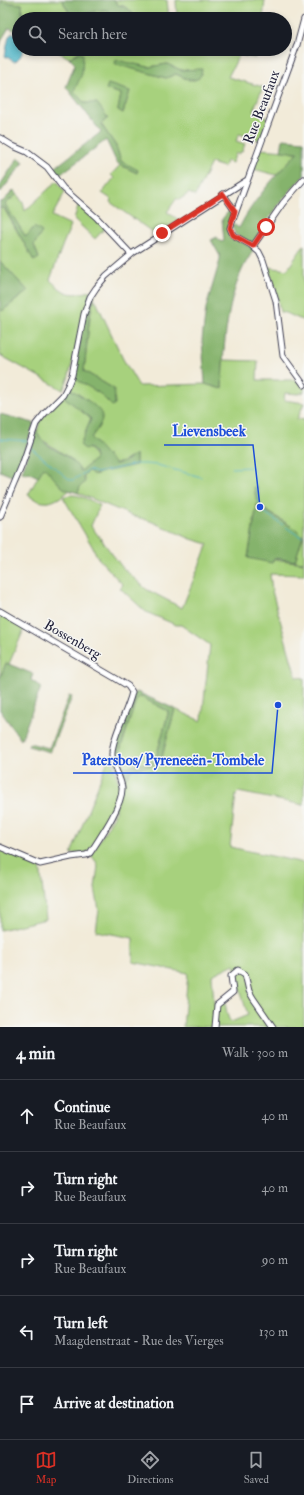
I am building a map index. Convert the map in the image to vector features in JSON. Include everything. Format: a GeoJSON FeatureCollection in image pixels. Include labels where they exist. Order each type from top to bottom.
{"type":"FeatureCollection","features":[{"type":"Feature","properties":{"kind":"street","name":"Rue Beaufaux"},"geometry":{"type":"LineString","coordinates":[[304,19],[297,45],[230,228],[232,234],[259,252],[263,260],[274,291],[283,356],[304,385]]}},
{"type":"Feature","properties":{"kind":"street"},"geometry":{"type":"LineString","coordinates":[[0,138],[27,152],[47,168],[63,188],[86,207],[131,254]]}},
{"type":"Feature","properties":{"kind":"street"},"geometry":{"type":"LineString","coordinates":[[252,246],[283,203],[304,179]]}},
{"type":"Feature","properties":{"kind":"street"},"geometry":{"type":"LineString","coordinates":[[0,517],[22,465],[36,424],[62,395],[69,382],[83,318],[90,297],[96,288],[106,276],[131,254],[247,180]]}},
{"type":"Feature","properties":{"kind":"street"},"geometry":{"type":"LineString","coordinates":[[223,194],[235,211]]}},
{"type":"Feature","properties":{"kind":"street","name":"Bossenberg"},"geometry":{"type":"LineString","coordinates":[[0,611],[115,678],[128,686],[132,692],[112,752],[113,762],[122,787],[121,798],[90,853],[40,864],[0,847]]}},
{"type":"Feature","properties":{"kind":"street"},"geometry":{"type":"LineString","coordinates":[[215,1027],[217,1005],[233,992],[231,976],[238,970],[245,974],[249,991],[272,1027]]}},
{"type":"Feature","properties":{"kind":"green space"},"geometry":{"type":"Polygon","coordinates":[[[0,0],[62,0],[69,12],[22,12],[22,4],[0,2],[0,0]]]}},
{"type":"Feature","properties":{"kind":"green space"},"geometry":{"type":"Polygon","coordinates":[[[62,0],[114,0],[118,5],[132,12],[108,12],[104,10],[93,12],[69,12],[62,0]]]}},
{"type":"Feature","properties":{"kind":"green space"},"geometry":{"type":"Polygon","coordinates":[[[114,0],[167,0],[168,12],[131,12],[124,6],[118,5],[114,0]]]}},
{"type":"Feature","properties":{"kind":"green space"},"geometry":{"type":"Polygon","coordinates":[[[176,0],[265,0],[264,12],[177,12],[176,0]]]}},
{"type":"Feature","properties":{"kind":"green space"},"geometry":{"type":"Polygon","coordinates":[[[0,2],[22,4],[22,12],[12,12],[12,29],[9,28],[2,39],[0,46],[0,2]]]}},
{"type":"Feature","properties":{"kind":"green space"},"geometry":{"type":"Polygon","coordinates":[[[104,10],[108,12],[93,12],[104,10]]]}},
{"type":"Feature","properties":{"kind":"green space"},"geometry":{"type":"Polygon","coordinates":[[[72,56],[83,56],[82,74],[74,91],[84,103],[97,103],[108,118],[101,124],[116,146],[121,161],[138,170],[137,173],[117,163],[106,140],[57,177],[52,170],[101,132],[66,87],[75,64],[69,58],[72,56]]]}},
{"type":"Feature","properties":{"kind":"green space"},"geometry":{"type":"Polygon","coordinates":[[[78,56],[238,56],[228,77],[263,87],[253,111],[268,118],[260,140],[239,134],[236,141],[245,144],[242,152],[239,154],[236,153],[232,163],[226,161],[224,167],[211,163],[195,196],[189,193],[179,200],[177,198],[167,212],[179,220],[155,234],[110,202],[111,199],[102,193],[114,178],[111,175],[120,165],[137,173],[121,161],[116,146],[101,124],[108,118],[97,104],[84,103],[74,91],[78,56]],[[115,63],[166,78],[176,74],[189,80],[195,80],[189,70],[181,70],[167,64],[149,67],[115,63]],[[107,89],[121,94],[118,110],[123,113],[130,91],[107,89]]]}},
{"type":"Feature","properties":{"kind":"green space"},"geometry":{"type":"Polygon","coordinates":[[[244,56],[255,56],[255,58],[244,56]]]}},
{"type":"Feature","properties":{"kind":"green space"},"geometry":{"type":"Polygon","coordinates":[[[116,60],[149,67],[167,64],[181,70],[202,69],[201,75],[198,79],[189,80],[176,74],[166,78],[115,64],[116,60]]]}},
{"type":"Feature","properties":{"kind":"green space"},"geometry":{"type":"Polygon","coordinates":[[[108,84],[130,91],[123,113],[118,110],[121,94],[106,89],[108,84]]]}},
{"type":"Feature","properties":{"kind":"green space"},"geometry":{"type":"Polygon","coordinates":[[[283,139],[304,141],[304,176],[270,217],[252,244],[235,234],[232,226],[233,224],[239,228],[258,198],[298,152],[281,151],[283,139]]]}},
{"type":"Feature","properties":{"kind":"green space"},"geometry":{"type":"Polygon","coordinates":[[[260,149],[298,152],[276,175],[253,169],[260,149]]]}},
{"type":"Feature","properties":{"kind":"green space"},"geometry":{"type":"Polygon","coordinates":[[[18,158],[24,162],[0,193],[0,185],[18,158]]]}},
{"type":"Feature","properties":{"kind":"green space"},"geometry":{"type":"Polygon","coordinates":[[[57,181],[65,192],[52,216],[71,225],[50,280],[60,289],[69,293],[78,294],[91,291],[68,379],[63,390],[0,355],[0,309],[2,311],[28,291],[0,261],[0,209],[3,207],[34,260],[39,258],[34,245],[26,238],[5,204],[17,194],[23,203],[25,211],[57,181]]]}},
{"type":"Feature","properties":{"kind":"green space"},"geometry":{"type":"Polygon","coordinates":[[[14,190],[17,194],[5,204],[26,237],[34,227],[42,232],[34,245],[39,258],[34,261],[4,207],[0,209],[0,201],[2,202],[14,190]]]}},
{"type":"Feature","properties":{"kind":"green space"},"geometry":{"type":"Polygon","coordinates":[[[79,203],[105,228],[95,239],[74,219],[79,203]]]}},
{"type":"Feature","properties":{"kind":"green space"},"geometry":{"type":"Polygon","coordinates":[[[229,205],[233,211],[228,227],[229,233],[231,236],[254,249],[242,270],[232,298],[226,329],[222,389],[205,384],[202,340],[206,308],[220,260],[220,256],[211,240],[217,237],[221,242],[224,241],[222,219],[229,211],[229,205]]]}},
{"type":"Feature","properties":{"kind":"green space"},"geometry":{"type":"Polygon","coordinates":[[[304,245],[304,321],[280,312],[276,290],[268,267],[287,270],[304,245]]]}},
{"type":"Feature","properties":{"kind":"green space"},"geometry":{"type":"Polygon","coordinates":[[[0,261],[28,291],[2,311],[0,309],[0,261]]]}},
{"type":"Feature","properties":{"kind":"green space"},"geometry":{"type":"Polygon","coordinates":[[[96,291],[90,312],[84,371],[114,389],[115,404],[112,406],[99,393],[77,380],[74,375],[83,321],[96,291]]]}},
{"type":"Feature","properties":{"kind":"green space"},"geometry":{"type":"Polygon","coordinates":[[[95,299],[123,359],[139,386],[205,384],[222,389],[223,360],[258,361],[257,380],[298,380],[304,387],[304,392],[298,394],[285,393],[284,400],[304,403],[297,420],[304,418],[304,562],[295,561],[303,536],[297,530],[261,507],[257,486],[255,487],[257,505],[248,557],[273,562],[273,559],[304,563],[304,575],[270,574],[272,591],[296,677],[304,678],[304,805],[238,792],[236,794],[230,847],[304,863],[304,1027],[183,1027],[188,973],[133,962],[133,938],[96,931],[99,910],[95,888],[98,866],[91,855],[114,816],[122,783],[132,769],[160,764],[175,709],[201,721],[210,645],[181,625],[176,625],[146,612],[120,588],[123,585],[98,558],[63,497],[73,495],[100,505],[91,526],[122,567],[146,589],[182,608],[208,544],[191,539],[150,521],[133,516],[78,493],[85,480],[83,476],[89,471],[94,475],[136,464],[136,454],[123,462],[114,464],[91,438],[100,424],[93,405],[69,388],[74,375],[99,393],[112,406],[114,389],[84,371],[89,322],[95,299]],[[234,964],[212,975],[214,1004],[220,1003],[224,1000],[228,1017],[231,1022],[248,1015],[234,964]]]}},
{"type":"Feature","properties":{"kind":"green space"},"geometry":{"type":"Polygon","coordinates":[[[69,388],[101,412],[101,422],[91,438],[115,464],[123,462],[136,454],[136,465],[94,475],[89,471],[83,476],[85,482],[80,487],[78,493],[65,489],[61,486],[44,467],[38,477],[28,472],[27,474],[22,472],[37,429],[40,438],[45,443],[70,459],[81,471],[95,458],[94,453],[91,450],[88,448],[86,450],[80,445],[91,419],[63,396],[69,388]]]}},
{"type":"Feature","properties":{"kind":"green space"},"geometry":{"type":"Polygon","coordinates":[[[63,396],[91,419],[80,445],[91,450],[95,458],[94,461],[81,471],[71,459],[41,439],[37,433],[40,420],[63,396]]]}},
{"type":"Feature","properties":{"kind":"green space"},"geometry":{"type":"Polygon","coordinates":[[[0,414],[34,423],[16,478],[0,471],[0,414]]]}},
{"type":"Feature","properties":{"kind":"green space"},"geometry":{"type":"Polygon","coordinates":[[[44,466],[65,489],[70,490],[59,498],[49,502],[39,501],[28,495],[44,466]]]}},
{"type":"Feature","properties":{"kind":"green space"},"geometry":{"type":"Polygon","coordinates":[[[257,486],[261,508],[297,530],[303,536],[295,561],[274,558],[272,563],[248,558],[257,505],[254,487],[257,486]]]}},
{"type":"Feature","properties":{"kind":"green space"},"geometry":{"type":"Polygon","coordinates":[[[0,612],[25,627],[9,664],[6,663],[0,678],[0,612]]]}},
{"type":"Feature","properties":{"kind":"green space"},"geometry":{"type":"Polygon","coordinates":[[[6,663],[33,674],[31,680],[41,687],[21,740],[0,710],[0,678],[6,663]]]}},
{"type":"Feature","properties":{"kind":"green space"},"geometry":{"type":"Polygon","coordinates":[[[137,692],[175,709],[160,764],[132,769],[122,783],[114,760],[114,748],[133,694],[137,692]],[[141,697],[136,700],[119,754],[121,764],[126,767],[155,761],[168,711],[141,697]]]}},
{"type":"Feature","properties":{"kind":"green space"},"geometry":{"type":"Polygon","coordinates":[[[69,696],[72,697],[50,752],[28,746],[29,743],[49,748],[69,696]]]}},
{"type":"Feature","properties":{"kind":"green space"},"geometry":{"type":"Polygon","coordinates":[[[141,697],[168,711],[168,714],[155,761],[126,767],[121,764],[119,754],[136,700],[141,697]]]}},
{"type":"Feature","properties":{"kind":"green space"},"geometry":{"type":"Polygon","coordinates":[[[110,755],[120,786],[120,793],[117,801],[98,838],[88,852],[71,854],[110,755]]]}},
{"type":"Feature","properties":{"kind":"green space"},"geometry":{"type":"Polygon","coordinates":[[[0,848],[40,866],[46,919],[0,930],[0,848]]]}},
{"type":"Feature","properties":{"kind":"water"},"geometry":{"type":"Polygon","coordinates":[[[12,34],[12,56],[20,56],[15,62],[5,56],[9,36],[12,34]]]}},
{"type":"Feature","properties":{"kind":"waterway"},"geometry":{"type":"LineString","coordinates":[[0,439],[28,441]]}},
{"type":"Feature","properties":{"kind":"waterway"},"geometry":{"type":"LineString","coordinates":[[32,442],[31,448],[70,480],[73,480],[89,470],[97,473],[136,464],[157,465],[201,477]]}},
{"type":"Feature","properties":{"kind":"waterway"},"geometry":{"type":"LineString","coordinates":[[232,468],[252,467],[261,510],[302,537]]}},
{"type":"Feature","properties":{"kind":"place","name":"Lievensbeek"},"geometry":{"type":"Point","coordinates":[260,507]}},
{"type":"Feature","properties":{"kind":"place","name":"Patersbos/ Pyreneeën-Tombele"},"geometry":{"type":"Point","coordinates":[278,705]}},
{"type":"Feature","properties":{"kind":"route"},"geometry":{"type":"LineString","coordinates":[[162,233],[223,194],[235,211],[230,228],[233,235],[253,246],[266,227]]}}]}
